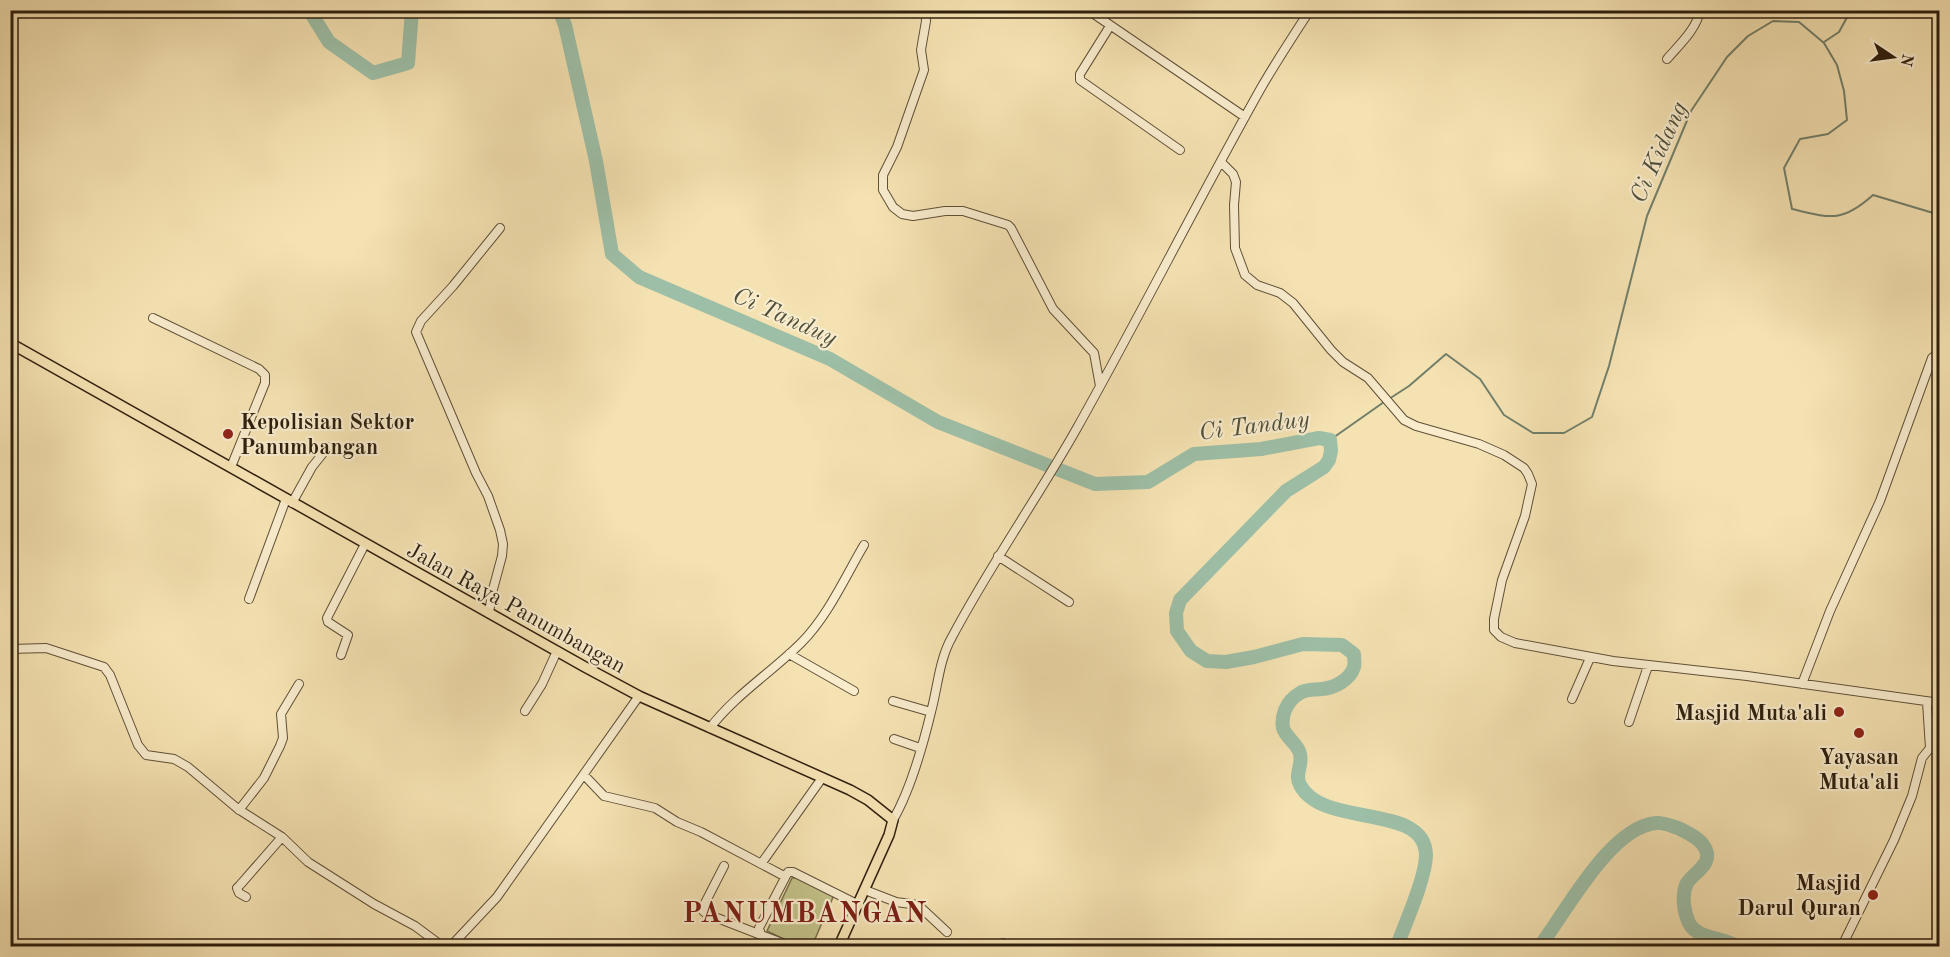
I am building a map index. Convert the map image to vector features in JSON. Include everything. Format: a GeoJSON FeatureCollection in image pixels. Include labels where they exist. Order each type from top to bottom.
{"type":"FeatureCollection","features":[{"type":"Feature","properties":{"kind":"main road","name":"Jalan Raya Panumbangan"},"geometry":{"type":"LineString","coordinates":[[10,343],[639,696],[868,800],[893,820]]}},
{"type":"Feature","properties":{"kind":"main road"},"geometry":{"type":"LineString","coordinates":[[839,946],[889,835],[893,820]]}},
{"type":"Feature","properties":{"kind":"street"},"geometry":{"type":"LineString","coordinates":[[925,10],[926,21],[921,50],[924,70],[897,147],[883,175],[882,190],[892,207],[902,214],[913,216],[963,211],[1008,225],[1053,309],[1094,353],[1100,386]]}},
{"type":"Feature","properties":{"kind":"street"},"geometry":{"type":"LineString","coordinates":[[1088,10],[1245,117]]}},
{"type":"Feature","properties":{"kind":"street"},"geometry":{"type":"LineString","coordinates":[[893,820],[903,801],[920,748],[945,650],[998,556],[1077,428],[1245,117],[1310,10]]}},
{"type":"Feature","properties":{"kind":"street"},"geometry":{"type":"LineString","coordinates":[[1667,59],[1693,28],[1700,10]]}},
{"type":"Feature","properties":{"kind":"street"},"geometry":{"type":"LineString","coordinates":[[1110,26],[1080,74],[1080,80],[1180,150]]}},
{"type":"Feature","properties":{"kind":"street"},"geometry":{"type":"LineString","coordinates":[[1221,162],[1233,174],[1236,182],[1235,248],[1245,275],[1257,285],[1289,299],[1321,339],[1343,362],[1364,375],[1397,414],[1416,426],[1458,437],[1504,455],[1528,474],[1532,484],[1525,516],[1502,580],[1494,619],[1494,630],[1501,637],[1515,644],[1590,658],[1940,703]]}},
{"type":"Feature","properties":{"kind":"street"},"geometry":{"type":"LineString","coordinates":[[489,613],[502,556],[503,544],[500,530],[488,496],[416,332],[421,321],[500,228]]}},
{"type":"Feature","properties":{"kind":"street"},"geometry":{"type":"LineString","coordinates":[[153,318],[259,369],[265,375],[265,383],[231,467]]}},
{"type":"Feature","properties":{"kind":"street"},"geometry":{"type":"LineString","coordinates":[[1802,684],[1821,632],[1880,501],[1932,358],[1940,352]]}},
{"type":"Feature","properties":{"kind":"street"},"geometry":{"type":"LineString","coordinates":[[249,599],[289,501],[328,447]]}},
{"type":"Feature","properties":{"kind":"street"},"geometry":{"type":"LineString","coordinates":[[341,655],[348,634],[328,622],[327,618],[365,544]]}},
{"type":"Feature","properties":{"kind":"street"},"geometry":{"type":"LineString","coordinates":[[710,728],[731,705],[803,641],[822,616],[864,545]]}},
{"type":"Feature","properties":{"kind":"street"},"geometry":{"type":"LineString","coordinates":[[998,556],[1069,602]]}},
{"type":"Feature","properties":{"kind":"street"},"geometry":{"type":"LineString","coordinates":[[10,649],[46,648],[104,667],[110,675],[141,750],[151,757],[174,759],[188,767],[239,810],[282,837],[308,862],[415,926],[442,946]]}},
{"type":"Feature","properties":{"kind":"street"},"geometry":{"type":"LineString","coordinates":[[525,711],[542,684],[557,651]]}},
{"type":"Feature","properties":{"kind":"street"},"geometry":{"type":"LineString","coordinates":[[789,654],[854,691]]}},
{"type":"Feature","properties":{"kind":"street"},"geometry":{"type":"LineString","coordinates":[[1572,699],[1590,658]]}},
{"type":"Feature","properties":{"kind":"street"},"geometry":{"type":"LineString","coordinates":[[1629,722],[1648,666]]}},
{"type":"Feature","properties":{"kind":"street"},"geometry":{"type":"LineString","coordinates":[[239,810],[264,778],[280,746],[283,738],[281,714],[298,684]]}},
{"type":"Feature","properties":{"kind":"street"},"geometry":{"type":"LineString","coordinates":[[451,946],[497,897],[639,696]]}},
{"type":"Feature","properties":{"kind":"street"},"geometry":{"type":"LineString","coordinates":[[893,701],[931,712]]}},
{"type":"Feature","properties":{"kind":"street"},"geometry":{"type":"LineString","coordinates":[[1842,946],[1894,840],[1912,796],[1922,758],[1930,748],[1927,702]]}},
{"type":"Feature","properties":{"kind":"street"},"geometry":{"type":"LineString","coordinates":[[894,739],[920,748]]}},
{"type":"Feature","properties":{"kind":"street"},"geometry":{"type":"LineString","coordinates":[[584,775],[604,796],[655,808],[677,822],[701,832],[784,876]]}},
{"type":"Feature","properties":{"kind":"street"},"geometry":{"type":"LineString","coordinates":[[761,864],[822,778]]}},
{"type":"Feature","properties":{"kind":"street"},"geometry":{"type":"LineString","coordinates":[[246,897],[237,888],[282,837]]}},
{"type":"Feature","properties":{"kind":"street"},"geometry":{"type":"LineString","coordinates":[[724,866],[703,911],[790,946]]}},
{"type":"Feature","properties":{"kind":"street"},"geometry":{"type":"LineString","coordinates":[[761,935],[760,926],[788,872],[793,872],[858,905]]}},
{"type":"Feature","properties":{"kind":"street"},"geometry":{"type":"LineString","coordinates":[[865,890],[896,902],[918,905],[947,932]]}},
{"type":"Feature","properties":{"kind":"green space"},"geometry":{"type":"Polygon","coordinates":[[[792,878],[797,878],[834,895],[812,946],[798,946],[767,931],[792,878]]]}},
{"type":"Feature","properties":{"kind":"waterway","name":"Ci Tanduy"},"geometry":{"type":"LineString","coordinates":[[309,10],[329,42],[373,73],[408,63],[412,10]]}},
{"type":"Feature","properties":{"kind":"waterway","name":"Ci Tanduy"},"geometry":{"type":"LineString","coordinates":[[559,10],[565,25],[596,161],[612,254],[639,277],[830,359],[938,422],[1095,484],[1148,482],[1194,454],[1261,449],[1319,438],[1330,440],[1331,451],[1324,467],[1286,491],[1180,600],[1176,613],[1177,631],[1191,651],[1207,661],[1226,662],[1303,644],[1342,645],[1354,654],[1352,672],[1341,683],[1332,687],[1308,690],[1293,698],[1284,712],[1283,728],[1299,750],[1301,758],[1298,781],[1312,798],[1329,807],[1392,821],[1409,828],[1421,839],[1426,855],[1423,875],[1397,946]]}},
{"type":"Feature","properties":{"kind":"waterway"},"geometry":{"type":"LineString","coordinates":[[1824,42],[1839,32],[1851,10]]}},
{"type":"Feature","properties":{"kind":"waterway","name":"Ci Kidang"},"geometry":{"type":"LineString","coordinates":[[1389,399],[1409,386],[1446,354],[1480,379],[1504,415],[1533,433],[1564,433],[1592,417],[1609,366],[1647,216],[1691,111],[1727,57],[1748,36],[1773,21],[1799,22],[1824,43],[1837,65],[1844,91],[1847,120],[1828,134],[1800,139],[1784,168],[1792,209],[1816,215],[1835,216],[1853,210],[1873,195],[1940,215]]}},
{"type":"Feature","properties":{"kind":"waterway","name":"Ci Kidang"},"geometry":{"type":"LineString","coordinates":[[1330,440],[1384,402]]}},
{"type":"Feature","properties":{"kind":"waterway","name":"Ci Tanduy"},"geometry":{"type":"LineString","coordinates":[[1540,946],[1576,893],[1606,855],[1622,839],[1639,828],[1656,823],[1678,828],[1690,834],[1706,850],[1707,860],[1685,888],[1686,914],[1689,923],[1698,932],[1736,946]]}},
{"type":"Feature","properties":{"kind":"place","name":"Kepolisian Sektor Panumbangan"},"geometry":{"type":"Point","coordinates":[228,434]}},
{"type":"Feature","properties":{"kind":"place","name":"Masjid Muta'ali"},"geometry":{"type":"Point","coordinates":[1839,712]}},
{"type":"Feature","properties":{"kind":"place","name":"Yayasan Muta'ali"},"geometry":{"type":"Point","coordinates":[1859,733]}},
{"type":"Feature","properties":{"kind":"place","name":"Masjid Darul Quran"},"geometry":{"type":"Point","coordinates":[1873,895]}},
{"type":"Feature","properties":{"kind":"district","name":"PANUMBANGAN"},"geometry":{"type":"Point","coordinates":[805,912]}}]}
